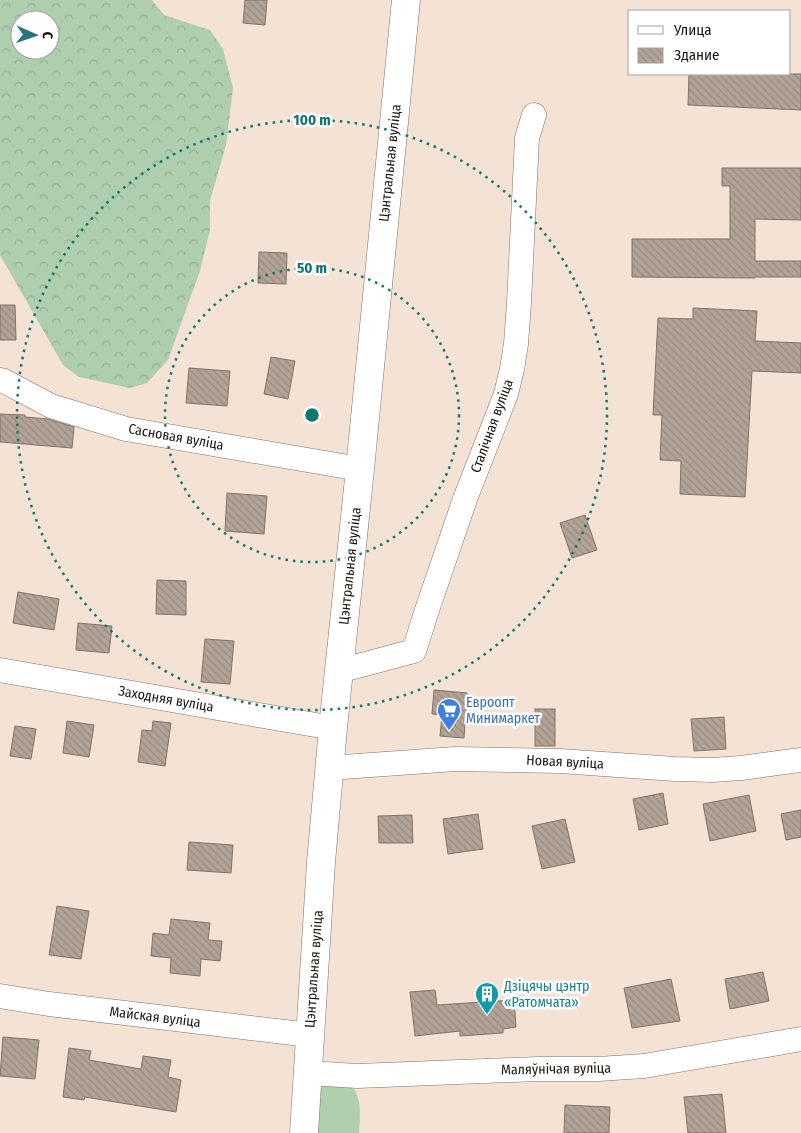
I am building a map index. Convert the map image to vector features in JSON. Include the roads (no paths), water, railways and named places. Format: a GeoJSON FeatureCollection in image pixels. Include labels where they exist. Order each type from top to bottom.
{"type":"FeatureCollection","features":[{"type":"Feature","properties":{"kind":"street","name":"Цэнтральная вуліца"},"geometry":{"type":"LineString","coordinates":[[304,1133],[321,862],[329,768],[406,0]]}},
{"type":"Feature","properties":{"kind":"street","name":"Сталічная вуліца"},"geometry":{"type":"LineString","coordinates":[[338,671],[414,651],[465,499],[506,394],[516,344],[520,303],[527,138],[534,115]]}},
{"type":"Feature","properties":{"kind":"street","name":"Сасновая вуліца"},"geometry":{"type":"LineString","coordinates":[[0,380],[51,406],[126,428],[360,469]]}},
{"type":"Feature","properties":{"kind":"street","name":"Заходняя вуліца"},"geometry":{"type":"LineString","coordinates":[[0,670],[333,728]]}},
{"type":"Feature","properties":{"kind":"street","name":"Новая вуліца"},"geometry":{"type":"LineString","coordinates":[[329,768],[455,759],[560,761],[712,770],[801,760]]}},
{"type":"Feature","properties":{"kind":"street","name":"Майская вуліца"},"geometry":{"type":"LineString","coordinates":[[0,996],[49,1004],[310,1035]]}},
{"type":"Feature","properties":{"kind":"street","name":"Маляўнічая вуліца"},"geometry":{"type":"LineString","coordinates":[[308,1073],[357,1076],[644,1066],[801,1039]]}},
{"type":"Feature","properties":{"kind":"place","name":"Евроопт Минимаркет"},"geometry":{"type":"Point","coordinates":[449,731]}},
{"type":"Feature","properties":{"kind":"place","name":"Дзіцячы цэнтр «Ратомчата»"},"geometry":{"type":"Point","coordinates":[487,1015]}}]}
